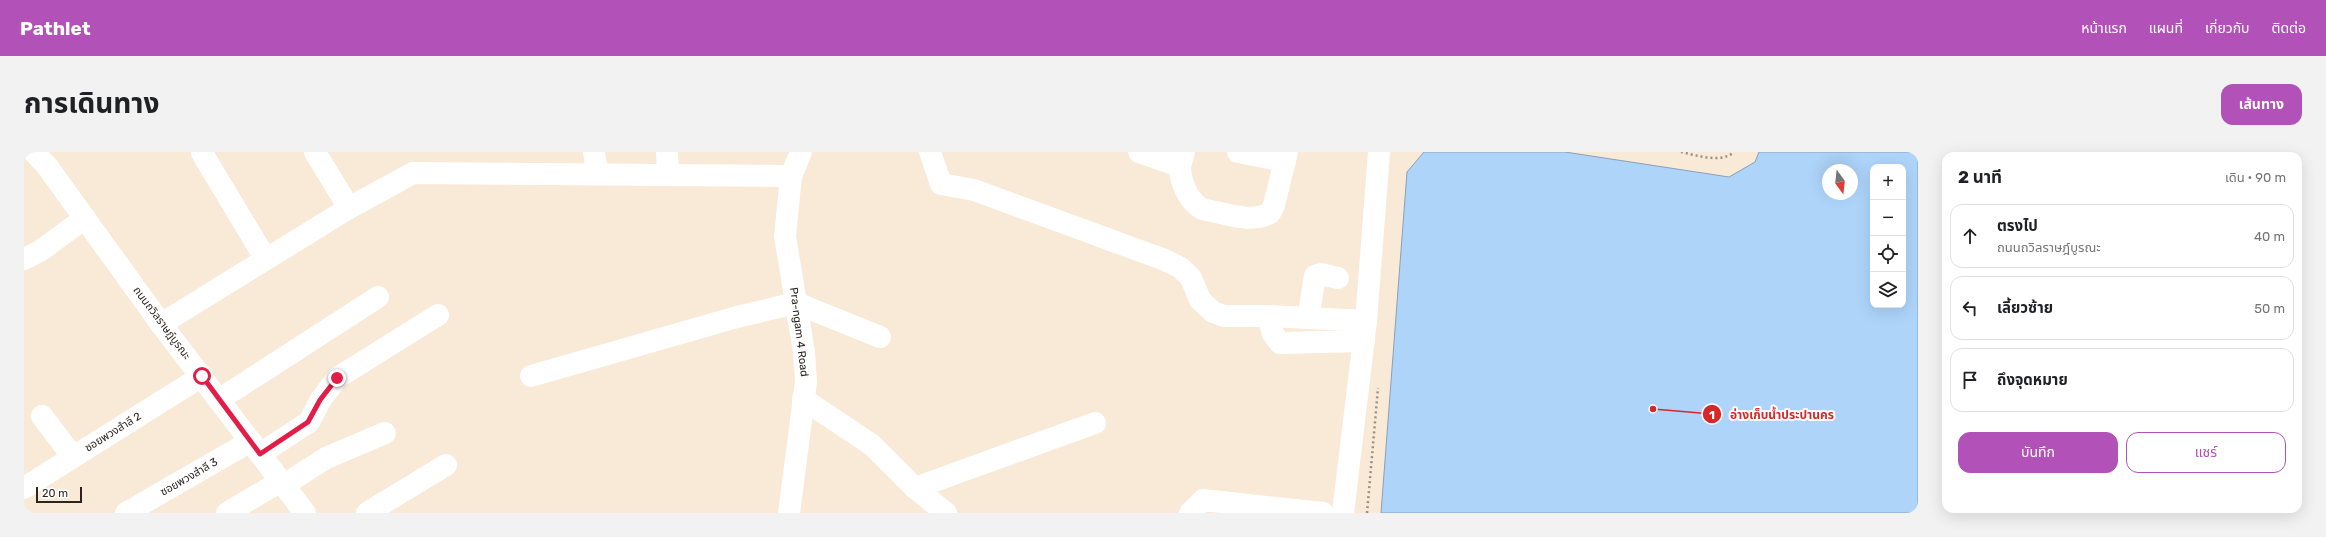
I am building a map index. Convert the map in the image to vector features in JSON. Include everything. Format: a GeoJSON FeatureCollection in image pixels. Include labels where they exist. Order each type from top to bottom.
{"type":"FeatureCollection","features":[{"type":"Feature","properties":{"kind":"street","name":"ถนนถวิลราษฎ์บูรณะ"},"geometry":{"type":"LineString","coordinates":[[34,152],[47,166],[161,324],[220,399],[305,513]]}},
{"type":"Feature","properties":{"kind":"street"},"geometry":{"type":"LineString","coordinates":[[202,152],[265,258]]}},
{"type":"Feature","properties":{"kind":"street"},"geometry":{"type":"LineString","coordinates":[[316,152],[349,208]]}},
{"type":"Feature","properties":{"kind":"street"},"geometry":{"type":"LineString","coordinates":[[594,152],[597,173]]}},
{"type":"Feature","properties":{"kind":"street"},"geometry":{"type":"LineString","coordinates":[[667,152],[668,174]]}},
{"type":"Feature","properties":{"kind":"street","name":"Pra-ngam 4 Road"},"geometry":{"type":"LineString","coordinates":[[789,513],[806,382],[796,303],[785,236],[791,176],[801,152]]}},
{"type":"Feature","properties":{"kind":"street"},"geometry":{"type":"LineString","coordinates":[[930,152],[941,184],[974,190],[1165,260],[1181,268],[1191,278],[1200,300],[1213,312],[1224,316],[1308,318],[1365,331]]}},
{"type":"Feature","properties":{"kind":"street"},"geometry":{"type":"LineString","coordinates":[[1139,152],[1182,159],[1182,183],[1191,200],[1200,208],[1243,218],[1254,218],[1266,215],[1272,209],[1286,156],[1238,152]]}},
{"type":"Feature","properties":{"kind":"street"},"geometry":{"type":"LineString","coordinates":[[1343,513],[1365,331],[1379,152]]}},
{"type":"Feature","properties":{"kind":"street"},"geometry":{"type":"LineString","coordinates":[[161,324],[265,258],[349,208],[413,173],[597,173],[791,176]]}},
{"type":"Feature","properties":{"kind":"street"},"geometry":{"type":"LineString","coordinates":[[24,259],[40,251],[85,218]]}},
{"type":"Feature","properties":{"kind":"street"},"geometry":{"type":"LineString","coordinates":[[1308,318],[1315,276],[1321,274],[1338,278]]}},
{"type":"Feature","properties":{"kind":"street"},"geometry":{"type":"LineString","coordinates":[[220,399],[378,298]]}},
{"type":"Feature","properties":{"kind":"street"},"geometry":{"type":"LineString","coordinates":[[531,376],[737,317],[796,303],[880,337]]}},
{"type":"Feature","properties":{"kind":"street","name":"ซอยพวงสำลี 3"},"geometry":{"type":"LineString","coordinates":[[126,513],[308,422],[320,400],[337,378],[438,315]]}},
{"type":"Feature","properties":{"kind":"street"},"geometry":{"type":"LineString","coordinates":[[1268,316],[1273,334],[1280,343],[1365,331]]}},
{"type":"Feature","properties":{"kind":"street","name":"ซอยพวงสำลี 2"},"geometry":{"type":"LineString","coordinates":[[24,488],[202,376]]}},
{"type":"Feature","properties":{"kind":"street"},"geometry":{"type":"LineString","coordinates":[[803,399],[872,445],[915,488],[946,513]]}},
{"type":"Feature","properties":{"kind":"street"},"geometry":{"type":"LineString","coordinates":[[42,416],[73,457]]}},
{"type":"Feature","properties":{"kind":"street"},"geometry":{"type":"LineString","coordinates":[[915,488],[1095,423]]}},
{"type":"Feature","properties":{"kind":"street"},"geometry":{"type":"LineString","coordinates":[[227,513],[326,458],[385,433]]}},
{"type":"Feature","properties":{"kind":"street"},"geometry":{"type":"LineString","coordinates":[[367,513],[446,465]]}},
{"type":"Feature","properties":{"kind":"street"},"geometry":{"type":"LineString","coordinates":[[1190,513],[1203,500],[1213,500],[1323,513]]}},
{"type":"Feature","properties":{"kind":"path"},"geometry":{"type":"LineString","coordinates":[[1681,152],[1715,158],[1731,155],[1734,152]]}},
{"type":"Feature","properties":{"kind":"water"},"geometry":{"type":"Polygon","coordinates":[[[1424,152],[1565,152],[1729,177],[1755,162],[1759,152],[1918,152],[1918,513],[1381,513],[1407,172],[1424,152]]]}},
{"type":"Feature","properties":{"kind":"place","name":"อ่างเก็บน้ำประปานคร"},"geometry":{"type":"Point","coordinates":[1653,409]}},
{"type":"Feature","properties":{"kind":"route"},"geometry":{"type":"LineString","coordinates":[[202,376],[260,454],[308,422],[320,400],[328,392],[337,378]]}}]}
